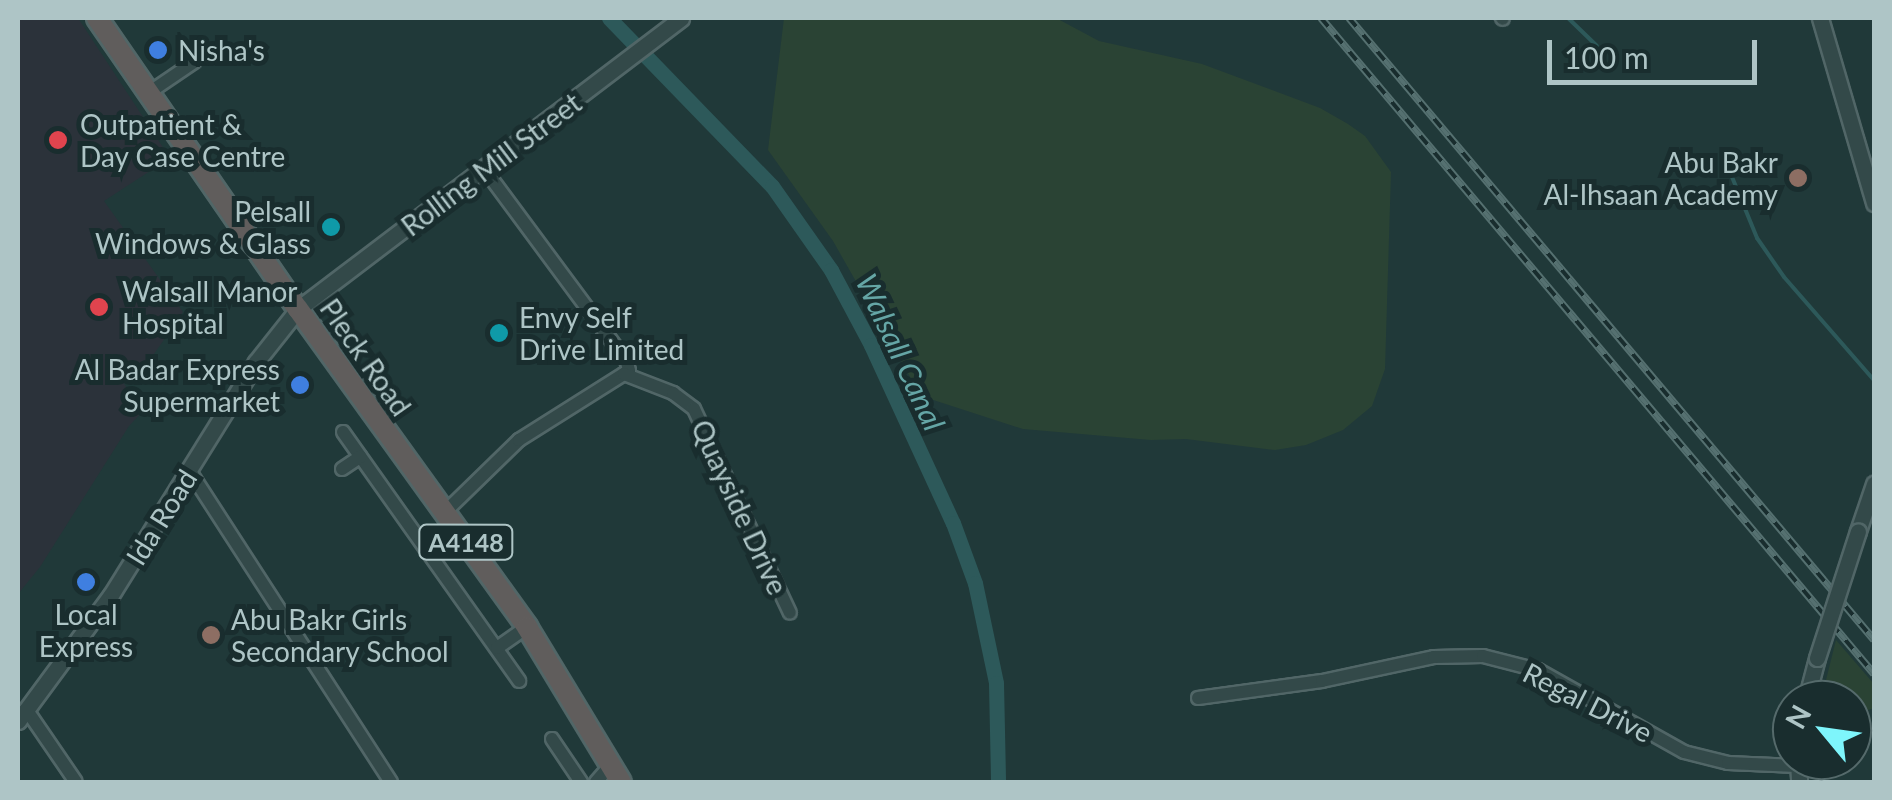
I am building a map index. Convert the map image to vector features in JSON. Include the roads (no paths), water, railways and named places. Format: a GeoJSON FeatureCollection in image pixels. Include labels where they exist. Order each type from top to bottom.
{"type":"FeatureCollection","features":[{"type":"Feature","properties":{"kind":"highway","name":"Pleck Road"},"geometry":{"type":"LineString","coordinates":[[97,18],[298,309],[527,627],[609,777]]}},
{"type":"Feature","properties":{"kind":"street","name":"Rolling Mill Street"},"geometry":{"type":"LineString","coordinates":[[298,309],[681,18]]}},
{"type":"Feature","properties":{"kind":"street"},"geometry":{"type":"LineString","coordinates":[[1820,18],[1874,203]]}},
{"type":"Feature","properties":{"kind":"street"},"geometry":{"type":"LineString","coordinates":[[147,94],[194,62]]}},
{"type":"Feature","properties":{"kind":"street"},"geometry":{"type":"LineString","coordinates":[[444,513],[519,440],[630,369],[485,170]]}},
{"type":"Feature","properties":{"kind":"street","name":"Ida Road"},"geometry":{"type":"LineString","coordinates":[[22,715],[112,595],[260,356],[298,309]]}},
{"type":"Feature","properties":{"kind":"street","name":"Quayside Drive"},"geometry":{"type":"LineString","coordinates":[[624,374],[673,393],[694,409],[790,612]]}},
{"type":"Feature","properties":{"kind":"street"},"geometry":{"type":"LineString","coordinates":[[343,432],[519,681]]}},
{"type":"Feature","properties":{"kind":"street"},"geometry":{"type":"LineString","coordinates":[[342,469],[360,457]]}},
{"type":"Feature","properties":{"kind":"street"},"geometry":{"type":"LineString","coordinates":[[189,470],[391,782]]}},
{"type":"Feature","properties":{"kind":"street"},"geometry":{"type":"LineString","coordinates":[[1811,680],[1874,484]]}},
{"type":"Feature","properties":{"kind":"street"},"geometry":{"type":"LineString","coordinates":[[497,648],[527,627]]}},
{"type":"Feature","properties":{"kind":"street","name":"Regal Drive"},"geometry":{"type":"LineString","coordinates":[[1198,698],[1322,681],[1434,658],[1484,656],[1538,670],[1684,752],[1772,767]]}},
{"type":"Feature","properties":{"kind":"street"},"geometry":{"type":"LineString","coordinates":[[22,715],[76,782]]}},
{"type":"Feature","properties":{"kind":"street"},"geometry":{"type":"LineString","coordinates":[[552,739],[581,782]]}},
{"type":"Feature","properties":{"kind":"waterway","name":"Walsall Canal"},"geometry":{"type":"LineString","coordinates":[[609,18],[772,186],[831,270],[871,345],[953,523],[975,583],[996,683],[998,782]]}},
{"type":"Feature","properties":{"kind":"waterway"},"geometry":{"type":"LineString","coordinates":[[1568,18],[1597,46]]}},
{"type":"Feature","properties":{"kind":"waterway"},"geometry":{"type":"LineString","coordinates":[[1723,155],[1757,238],[1784,277],[1874,380]]}},
{"type":"Feature","properties":{"kind":"railway"},"geometry":{"type":"LineString","coordinates":[[1321,18],[1874,674]]}},
{"type":"Feature","properties":{"kind":"railway"},"geometry":{"type":"LineString","coordinates":[[1349,18],[1874,640]]}},
{"type":"Feature","properties":{"kind":"place","name":"Nisha's"},"geometry":{"type":"Point","coordinates":[158,50]}},
{"type":"Feature","properties":{"kind":"place","name":"Outpatient & Day Case Centre"},"geometry":{"type":"Point","coordinates":[58,140]}},
{"type":"Feature","properties":{"kind":"place","name":"Abu Bakr Al-Ihsaan Academy"},"geometry":{"type":"Point","coordinates":[1798,178]}},
{"type":"Feature","properties":{"kind":"place","name":"Pelsall Windows & Glass"},"geometry":{"type":"Point","coordinates":[331,227]}},
{"type":"Feature","properties":{"kind":"place","name":"Walsall Manor Hospital"},"geometry":{"type":"Point","coordinates":[99,307]}},
{"type":"Feature","properties":{"kind":"place","name":"Envy Self Drive Limited"},"geometry":{"type":"Point","coordinates":[499,333]}},
{"type":"Feature","properties":{"kind":"place","name":"Al Badar Express Supermarket"},"geometry":{"type":"Point","coordinates":[300,385]}},
{"type":"Feature","properties":{"kind":"place","name":"Local Express"},"geometry":{"type":"Point","coordinates":[86,582]}},
{"type":"Feature","properties":{"kind":"place","name":"Abu Bakr Girls Secondary School"},"geometry":{"type":"Point","coordinates":[211,635]}}]}
